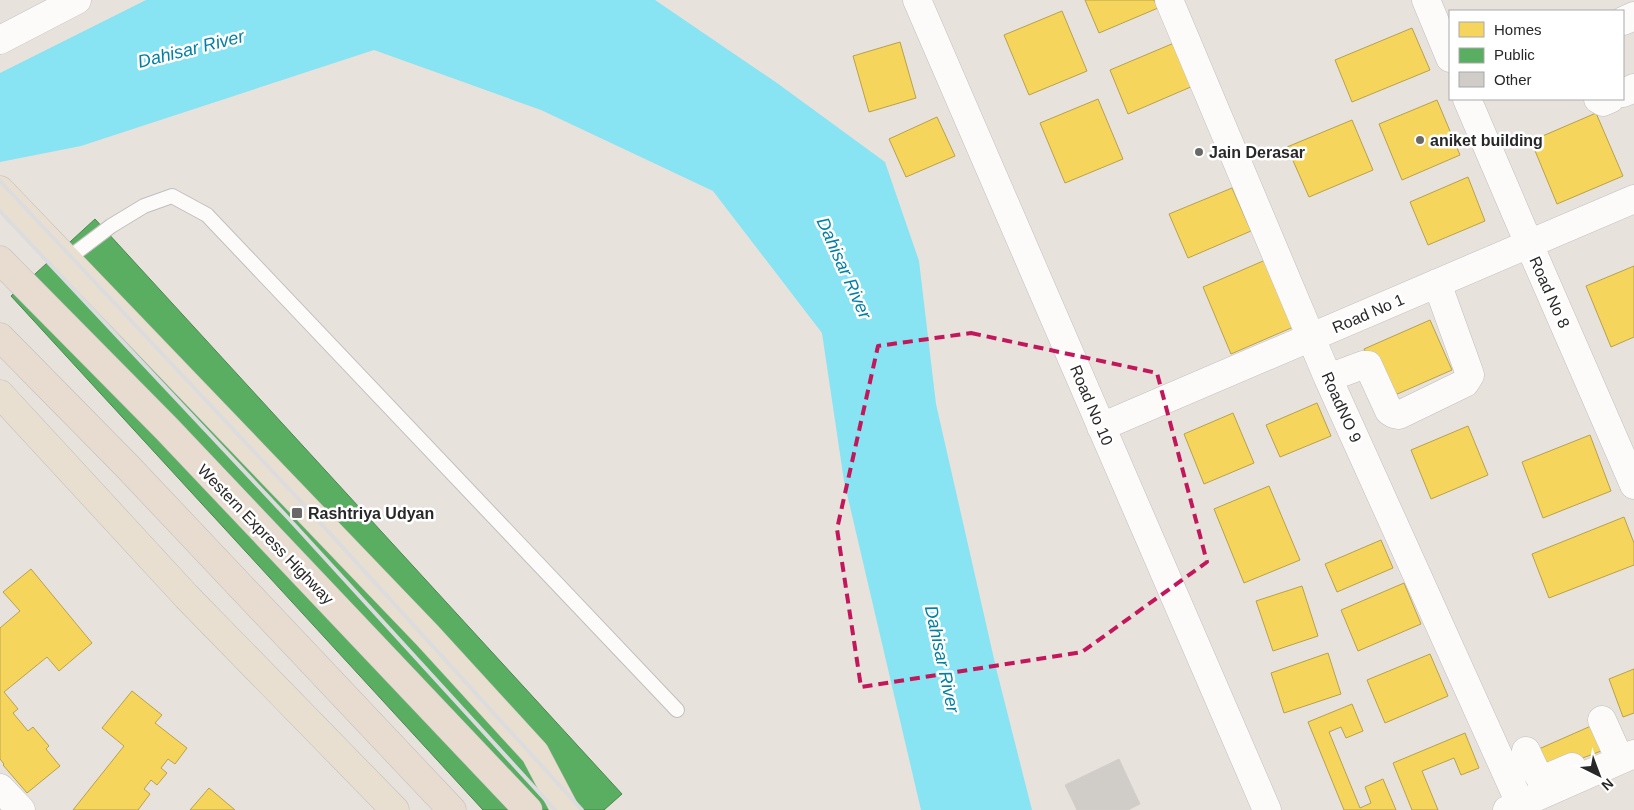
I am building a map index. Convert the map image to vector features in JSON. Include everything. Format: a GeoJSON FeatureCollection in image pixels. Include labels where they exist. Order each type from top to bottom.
{"type":"FeatureCollection","features":[{"type":"Feature","properties":{"kind":"highway","name":"Western Express Highway"},"geometry":{"type":"LineString","coordinates":[[0,260],[173,436],[528,810]]}},
{"type":"Feature","properties":{"kind":"highway"},"geometry":{"type":"LineString","coordinates":[[0,337],[127,466],[452,810]]}},
{"type":"Feature","properties":{"kind":"main road"},"geometry":{"type":"LineString","coordinates":[[0,190],[427,635],[535,753],[565,810]]}},
{"type":"Feature","properties":{"kind":"main road"},"geometry":{"type":"LineString","coordinates":[[0,394],[187,597],[395,810]]}},
{"type":"Feature","properties":{"kind":"street"},"geometry":{"type":"LineString","coordinates":[[0,40],[77,0]]}},
{"type":"Feature","properties":{"kind":"street","name":"Road No 10"},"geometry":{"type":"LineString","coordinates":[[917,0],[1267,810]]}},
{"type":"Feature","properties":{"kind":"street","name":"RoadNO 9"},"geometry":{"type":"LineString","coordinates":[[1168,0],[1328,378],[1520,779]]}},
{"type":"Feature","properties":{"kind":"street"},"geometry":{"type":"LineString","coordinates":[[1426,0],[1449,56]]}},
{"type":"Feature","properties":{"kind":"street","name":"Road No 8"},"geometry":{"type":"LineString","coordinates":[[1468,100],[1634,485]]}},
{"type":"Feature","properties":{"kind":"street","name":"Road No 1"},"geometry":{"type":"LineString","coordinates":[[1101,427],[1634,199]]}},
{"type":"Feature","properties":{"kind":"street"},"geometry":{"type":"LineString","coordinates":[[1328,378],[1363,364],[1368,365],[1389,410],[1399,415],[1464,383],[1470,375],[1437,283]]}},
{"type":"Feature","properties":{"kind":"street"},"geometry":{"type":"LineString","coordinates":[[1520,779],[1571,774],[1612,758],[1602,720]]}},
{"type":"Feature","properties":{"kind":"street"},"geometry":{"type":"LineString","coordinates":[[0,788],[20,810]]}},
{"type":"Feature","properties":{"kind":"lane"},"geometry":{"type":"LineString","coordinates":[[57,251],[111,226],[144,206],[172,196],[207,215],[677,710]]}},
{"type":"Feature","properties":{"kind":"highlighted area"},"geometry":{"type":"Polygon","coordinates":[[[971,333],[1157,373],[1207,562],[1082,652],[861,687],[837,529],[878,346],[971,333]]]}},
{"type":"Feature","properties":{"kind":"water","name":"Dahisar River"},"geometry":{"type":"Polygon","coordinates":[[[146,0],[655,0],[777,83],[885,162],[919,261],[936,404],[997,672],[1032,810],[921,810],[844,481],[822,333],[713,191],[541,110],[374,50],[81,146],[0,162],[0,73],[146,0]]]}},
{"type":"Feature","properties":{"kind":"building: Homes"},"geometry":{"type":"Polygon","coordinates":[[[1085,0],[1154,0],[1158,8],[1099,33],[1085,0]]]}},
{"type":"Feature","properties":{"kind":"building: Homes"},"geometry":{"type":"Polygon","coordinates":[[[1062,11],[1087,71],[1029,95],[1004,35],[1062,11]]]}},
{"type":"Feature","properties":{"kind":"building: Homes"},"geometry":{"type":"Polygon","coordinates":[[[1412,28],[1430,70],[1352,102],[1335,60],[1412,28]]]}},
{"type":"Feature","properties":{"kind":"building: Homes"},"geometry":{"type":"Polygon","coordinates":[[[900,42],[916,98],[869,112],[853,56],[900,42]]]}},
{"type":"Feature","properties":{"kind":"building: Homes"},"geometry":{"type":"Polygon","coordinates":[[[1174,43],[1193,86],[1128,114],[1110,70],[1174,43]]]}},
{"type":"Feature","properties":{"kind":"building: Homes"},"geometry":{"type":"Polygon","coordinates":[[[1098,99],[1123,159],[1065,183],[1040,123],[1098,99]]]}},
{"type":"Feature","properties":{"kind":"building: Homes","name":"aniket building"},"geometry":{"type":"Polygon","coordinates":[[[1437,100],[1460,155],[1402,180],[1379,124],[1437,100]]]}},
{"type":"Feature","properties":{"kind":"building: Homes"},"geometry":{"type":"Polygon","coordinates":[[[1596,113],[1623,176],[1557,204],[1531,141],[1596,113]]]}},
{"type":"Feature","properties":{"kind":"building: Homes"},"geometry":{"type":"Polygon","coordinates":[[[937,117],[955,156],[906,177],[889,139],[937,117]]]}},
{"type":"Feature","properties":{"kind":"building: Homes"},"geometry":{"type":"Polygon","coordinates":[[[1352,120],[1373,170],[1309,197],[1287,147],[1352,120]]]}},
{"type":"Feature","properties":{"kind":"building: Homes"},"geometry":{"type":"Polygon","coordinates":[[[1468,177],[1485,221],[1428,245],[1410,202],[1468,177]]]}},
{"type":"Feature","properties":{"kind":"building: Homes"},"geometry":{"type":"Polygon","coordinates":[[[1232,188],[1251,231],[1188,258],[1169,214],[1232,188]]]}},
{"type":"Feature","properties":{"kind":"building: Homes"},"geometry":{"type":"Polygon","coordinates":[[[1270,258],[1298,325],[1231,354],[1203,287],[1270,258]]]}},
{"type":"Feature","properties":{"kind":"building: Homes"},"geometry":{"type":"Polygon","coordinates":[[[1634,266],[1634,337],[1611,347],[1586,286],[1634,266]]]}},
{"type":"Feature","properties":{"kind":"building: Homes"},"geometry":{"type":"Polygon","coordinates":[[[1430,320],[1452,370],[1386,399],[1364,349],[1430,320]]]}},
{"type":"Feature","properties":{"kind":"building: Homes"},"geometry":{"type":"Polygon","coordinates":[[[1317,403],[1331,436],[1280,457],[1266,425],[1317,403]]]}},
{"type":"Feature","properties":{"kind":"building: Homes"},"geometry":{"type":"Polygon","coordinates":[[[1233,413],[1254,463],[1204,484],[1184,434],[1233,413]]]}},
{"type":"Feature","properties":{"kind":"building: Homes"},"geometry":{"type":"Polygon","coordinates":[[[1468,426],[1488,475],[1431,499],[1411,450],[1468,426]]]}},
{"type":"Feature","properties":{"kind":"building: Homes"},"geometry":{"type":"Polygon","coordinates":[[[1590,435],[1611,491],[1543,518],[1522,462],[1590,435]]]}},
{"type":"Feature","properties":{"kind":"building: Homes"},"geometry":{"type":"Polygon","coordinates":[[[1269,486],[1300,560],[1244,583],[1214,509],[1269,486]]]}},
{"type":"Feature","properties":{"kind":"building: Homes"},"geometry":{"type":"Polygon","coordinates":[[[1624,517],[1634,543],[1634,565],[1549,598],[1532,554],[1624,517]]]}},
{"type":"Feature","properties":{"kind":"building: Homes"},"geometry":{"type":"Polygon","coordinates":[[[1381,540],[1393,568],[1337,592],[1325,564],[1381,540]]]}},
{"type":"Feature","properties":{"kind":"building: Homes"},"geometry":{"type":"Polygon","coordinates":[[[31,569],[92,643],[59,671],[47,657],[4,692],[18,709],[13,713],[28,731],[33,727],[49,746],[46,749],[60,766],[27,793],[0,759],[0,628],[20,611],[3,592],[31,569]]]}},
{"type":"Feature","properties":{"kind":"building: Homes"},"geometry":{"type":"Polygon","coordinates":[[[1404,583],[1421,624],[1358,651],[1341,610],[1404,583]]]}},
{"type":"Feature","properties":{"kind":"building: Homes"},"geometry":{"type":"Polygon","coordinates":[[[1302,586],[1318,636],[1273,651],[1256,601],[1302,586]]]}},
{"type":"Feature","properties":{"kind":"building: Homes"},"geometry":{"type":"Polygon","coordinates":[[[1328,653],[1341,694],[1284,713],[1271,673],[1328,653]]]}},
{"type":"Feature","properties":{"kind":"building: Homes"},"geometry":{"type":"Polygon","coordinates":[[[1430,654],[1448,696],[1385,723],[1367,680],[1430,654]]]}},
{"type":"Feature","properties":{"kind":"building: Homes"},"geometry":{"type":"Polygon","coordinates":[[[1634,669],[1634,713],[1623,717],[1609,679],[1634,669]]]}},
{"type":"Feature","properties":{"kind":"building: Homes"},"geometry":{"type":"Polygon","coordinates":[[[132,691],[162,715],[155,723],[187,748],[175,764],[168,759],[161,768],[167,773],[157,785],[151,780],[144,789],[150,794],[138,810],[73,810],[124,746],[102,728],[132,691]]]}},
{"type":"Feature","properties":{"kind":"building: Homes"},"geometry":{"type":"Polygon","coordinates":[[[1352,704],[1363,731],[1346,738],[1341,727],[1329,732],[1360,808],[1371,803],[1365,787],[1383,779],[1396,810],[1344,810],[1308,722],[1352,704]]]}},
{"type":"Feature","properties":{"kind":"building: Homes"},"geometry":{"type":"Polygon","coordinates":[[[1600,722],[1609,748],[1541,774],[1532,752],[1600,722]]]}},
{"type":"Feature","properties":{"kind":"building: Homes"},"geometry":{"type":"Polygon","coordinates":[[[1465,733],[1479,768],[1461,775],[1454,758],[1422,771],[1438,810],[1412,810],[1393,763],[1465,733]]]}},
{"type":"Feature","properties":{"kind":"building: Homes"},"geometry":{"type":"Polygon","coordinates":[[[209,788],[235,810],[190,810],[209,788]]]}},
{"type":"Feature","properties":{"kind":"building: Public"},"geometry":{"type":"Polygon","coordinates":[[[95,219],[622,794],[604,810],[483,810],[11,296],[95,219]]]}},
{"type":"Feature","properties":{"kind":"building: Other"},"geometry":{"type":"Polygon","coordinates":[[[1119,759],[1140,804],[1128,810],[1077,810],[1065,785],[1119,759]]]}},
{"type":"Feature","properties":{"kind":"railway"},"geometry":{"type":"LineString","coordinates":[[0,181],[305,506],[582,810]]}},
{"type":"Feature","properties":{"kind":"railway"},"geometry":{"type":"LineString","coordinates":[[0,211],[290,520],[555,810]]}},
{"type":"Feature","properties":{"kind":"place","name":"aniket building"},"geometry":{"type":"Point","coordinates":[1420,140]}},
{"type":"Feature","properties":{"kind":"place","name":"Jain Derasar"},"geometry":{"type":"Point","coordinates":[1199,152]}},
{"type":"Feature","properties":{"kind":"place","name":"Rashtriya Udyan"},"geometry":{"type":"Point","coordinates":[297,513]}}]}
